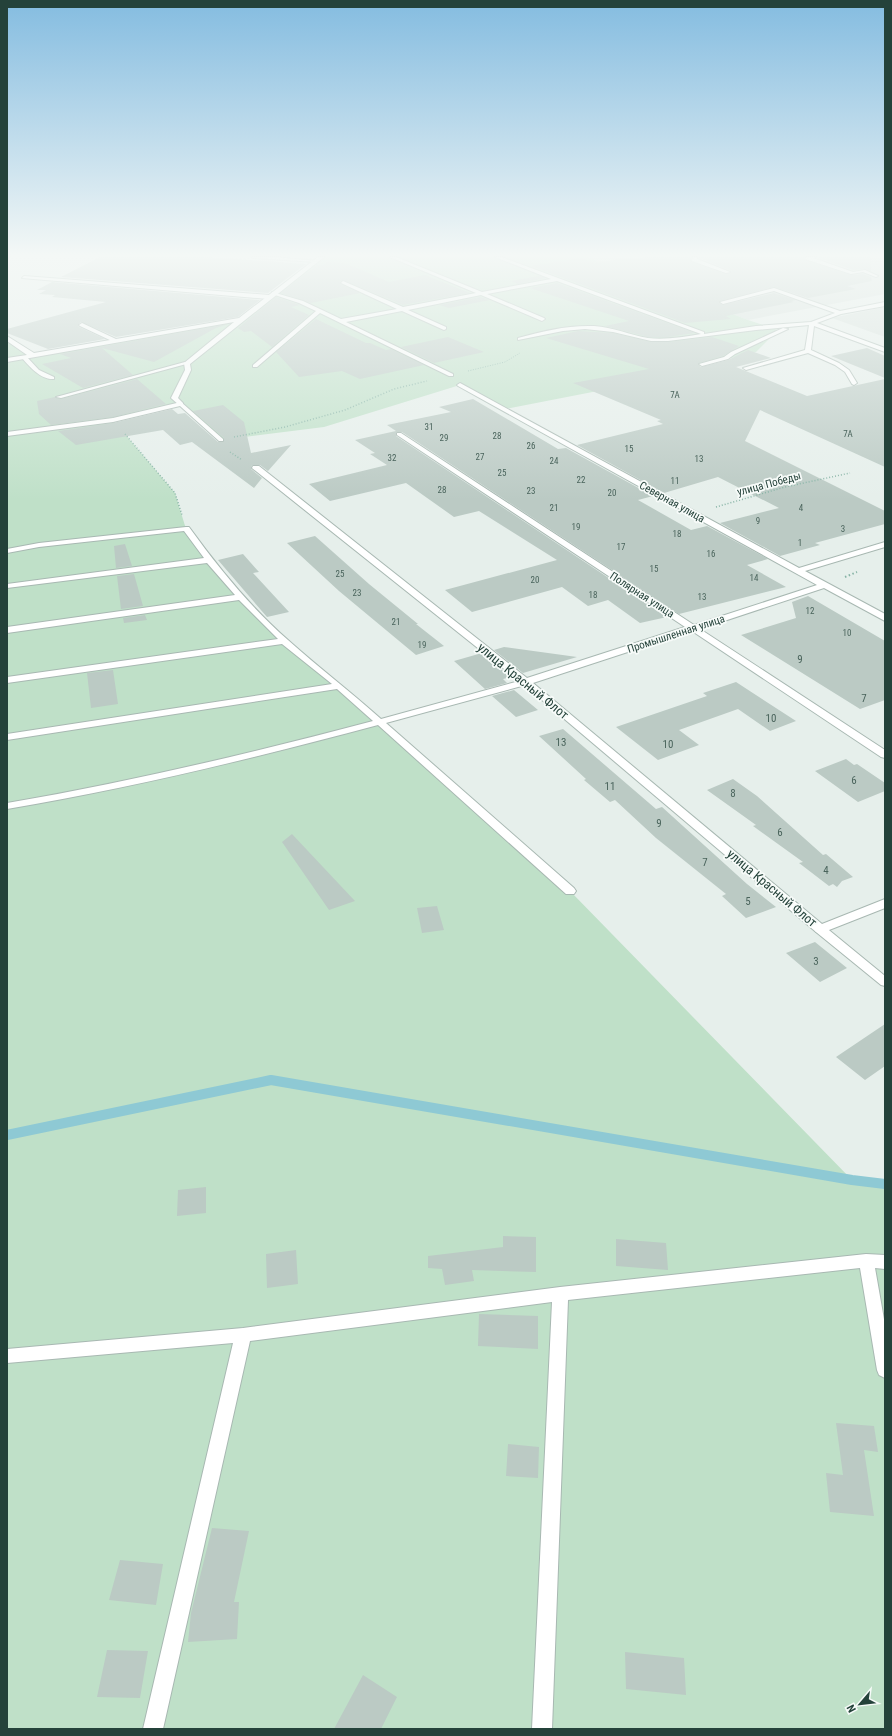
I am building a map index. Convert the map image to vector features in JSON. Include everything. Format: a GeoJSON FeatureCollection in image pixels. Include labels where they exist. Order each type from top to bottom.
{"type":"FeatureCollection","features":[{"type":"Feature","properties":{"kind":"street"},"geometry":{"type":"LineString","coordinates":[[7,338],[32,355]]}},
{"type":"Feature","properties":{"kind":"street"},"geometry":{"type":"LineString","coordinates":[[7,360],[132,338]]}},
{"type":"Feature","properties":{"kind":"street"},"geometry":{"type":"LineString","coordinates":[[181,404],[174,398],[188,370],[187,363],[217,338]]}},
{"type":"Feature","properties":{"kind":"street","name":"Северная улица"},"geometry":{"type":"LineString","coordinates":[[460,385],[885,618]]}},
{"type":"Feature","properties":{"kind":"street","name":"Полярная улица"},"geometry":{"type":"LineString","coordinates":[[399,434],[885,755]]}},
{"type":"Feature","properties":{"kind":"street","name":"улица Красный Флот"},"geometry":{"type":"LineString","coordinates":[[256,468],[526,682],[820,929]]}},
{"type":"Feature","properties":{"kind":"street"},"geometry":{"type":"LineString","coordinates":[[798,571],[885,544]]}},
{"type":"Feature","properties":{"kind":"street","name":"Промышленная улица"},"geometry":{"type":"LineString","coordinates":[[526,682],[825,585]]}},
{"type":"Feature","properties":{"kind":"street"},"geometry":{"type":"LineString","coordinates":[[820,929],[885,903]]}},
{"type":"Feature","properties":{"kind":"lane"},"geometry":{"type":"LineString","coordinates":[[110,338],[116,341]]}},
{"type":"Feature","properties":{"kind":"lane"},"geometry":{"type":"LineString","coordinates":[[255,366],[288,338]]}},
{"type":"Feature","properties":{"kind":"lane"},"geometry":{"type":"LineString","coordinates":[[376,338],[451,375]]}},
{"type":"Feature","properties":{"kind":"lane"},"geometry":{"type":"LineString","coordinates":[[647,338],[656,340],[676,338]]}},
{"type":"Feature","properties":{"kind":"lane"},"geometry":{"type":"LineString","coordinates":[[702,364],[726,358],[733,353],[765,338]]}},
{"type":"Feature","properties":{"kind":"lane"},"geometry":{"type":"LineString","coordinates":[[808,351],[810,338]]}},
{"type":"Feature","properties":{"kind":"lane"},"geometry":{"type":"LineString","coordinates":[[853,338],[885,350]]}},
{"type":"Feature","properties":{"kind":"lane"},"geometry":{"type":"LineString","coordinates":[[746,368],[808,351],[837,364],[847,371],[854,383]]}},
{"type":"Feature","properties":{"kind":"lane"},"geometry":{"type":"LineString","coordinates":[[24,356],[37,371],[52,378]]}},
{"type":"Feature","properties":{"kind":"lane"},"geometry":{"type":"LineString","coordinates":[[59,397],[187,363]]}},
{"type":"Feature","properties":{"kind":"lane"},"geometry":{"type":"LineString","coordinates":[[7,434],[112,420],[181,404],[221,440]]}},
{"type":"Feature","properties":{"kind":"lane"},"geometry":{"type":"LineString","coordinates":[[7,550],[39,545],[186,529],[209,560],[241,597],[284,641],[339,686],[570,891]]}},
{"type":"Feature","properties":{"kind":"lane"},"geometry":{"type":"LineString","coordinates":[[7,586],[209,560]]}},
{"type":"Feature","properties":{"kind":"lane"},"geometry":{"type":"LineString","coordinates":[[7,630],[241,597]]}},
{"type":"Feature","properties":{"kind":"lane"},"geometry":{"type":"LineString","coordinates":[[7,680],[284,641]]}},
{"type":"Feature","properties":{"kind":"lane"},"geometry":{"type":"LineString","coordinates":[[7,806],[45,800],[180,772],[379,722],[526,682]]}},
{"type":"Feature","properties":{"kind":"lane"},"geometry":{"type":"LineString","coordinates":[[7,737],[339,686]]}},
{"type":"Feature","properties":{"kind":"lane"},"geometry":{"type":"LineString","coordinates":[[820,929],[885,982]]}},
{"type":"Feature","properties":{"kind":"lane"},"geometry":{"type":"LineString","coordinates":[[7,1356],[243,1335],[560,1294],[866,1261],[885,1262]]}},
{"type":"Feature","properties":{"kind":"lane"},"geometry":{"type":"LineString","coordinates":[[866,1261],[885,1370]]}},
{"type":"Feature","properties":{"kind":"lane"},"geometry":{"type":"LineString","coordinates":[[542,1729],[560,1294]]}},
{"type":"Feature","properties":{"kind":"lane"},"geometry":{"type":"LineString","coordinates":[[153,1729],[243,1335]]}},
{"type":"Feature","properties":{"kind":"path"},"geometry":{"type":"LineString","coordinates":[[256,468],[239,459],[226,448],[221,440],[285,427],[345,410],[394,389],[505,362],[522,352],[528,346],[520,339]]}},
{"type":"Feature","properties":{"kind":"path"},"geometry":{"type":"LineString","coordinates":[[112,420],[175,493],[186,529]]}},
{"type":"Feature","properties":{"kind":"path","name":"улица Победы"},"geometry":{"type":"LineString","coordinates":[[692,513],[785,487],[850,473]]}},
{"type":"Feature","properties":{"kind":"path"},"geometry":{"type":"LineString","coordinates":[[825,585],[858,571]]}},
{"type":"Feature","properties":{"kind":"green space"},"geometry":{"type":"Polygon","coordinates":[[[7,338],[32,355],[131,338],[770,338],[756,352],[613,388],[505,409],[460,385],[324,427],[221,440],[181,404],[113,420],[175,493],[186,529],[209,560],[284,641],[570,891],[852,1180],[885,1184],[885,1729],[7,1729],[7,338]]]}},
{"type":"Feature","properties":{"kind":"building"},"geometry":{"type":"Polygon","coordinates":[[[20,338],[105,339],[48,349],[20,338]]]}},
{"type":"Feature","properties":{"kind":"building"},"geometry":{"type":"Polygon","coordinates":[[[150,338],[198,338],[154,362],[102,348],[133,375],[83,388],[42,364],[71,358],[60,354],[150,338]]]}},
{"type":"Feature","properties":{"kind":"building"},"geometry":{"type":"Polygon","coordinates":[[[260,338],[282,338],[272,347],[260,338]]]}},
{"type":"Feature","properties":{"kind":"building"},"geometry":{"type":"Polygon","coordinates":[[[293,338],[356,338],[386,350],[391,349],[424,365],[360,379],[342,371],[299,377],[276,352],[293,338]]]}},
{"type":"Feature","properties":{"kind":"building"},"geometry":{"type":"Polygon","coordinates":[[[443,338],[450,338],[484,352],[434,363],[401,347],[443,338]]]}},
{"type":"Feature","properties":{"kind":"building"},"geometry":{"type":"Polygon","coordinates":[[[546,338],[634,338],[651,342],[668,342],[715,338],[739,346],[723,356],[699,363],[698,364],[701,367],[728,360],[748,350],[771,358],[736,367],[807,396],[885,379],[885,467],[760,410],[745,441],[885,511],[885,524],[815,543],[820,545],[780,556],[720,523],[779,508],[718,477],[664,493],[577,445],[663,424],[657,421],[661,420],[573,383],[649,369],[546,338]]]}},
{"type":"Feature","properties":{"kind":"building"},"geometry":{"type":"Polygon","coordinates":[[[867,348],[885,356],[885,378],[831,356],[867,348]]]}},
{"type":"Feature","properties":{"kind":"building"},"geometry":{"type":"Polygon","coordinates":[[[137,379],[166,404],[113,417],[51,425],[39,414],[37,401],[55,397],[61,399],[137,379]]]}},
{"type":"Feature","properties":{"kind":"building"},"geometry":{"type":"Polygon","coordinates":[[[473,399],[558,449],[566,448],[653,496],[638,500],[691,530],[707,526],[768,559],[747,565],[786,587],[679,614],[402,432],[396,432],[396,436],[667,617],[640,623],[608,600],[588,606],[562,587],[472,612],[445,590],[557,560],[479,511],[454,517],[406,483],[330,501],[309,484],[387,465],[370,454],[375,453],[355,440],[396,431],[387,425],[451,412],[439,407],[473,399]]]}},
{"type":"Feature","properties":{"kind":"building"},"geometry":{"type":"Polygon","coordinates":[[[223,405],[244,422],[251,453],[291,445],[268,471],[260,465],[252,465],[251,469],[262,478],[254,488],[192,442],[180,445],[163,430],[76,445],[58,431],[113,423],[172,409],[178,414],[185,413],[218,442],[223,442],[224,438],[193,411],[223,405]]]}},
{"type":"Feature","properties":{"kind":"building"},"geometry":{"type":"Polygon","coordinates":[[[315,536],[369,584],[444,646],[416,655],[339,591],[287,543],[315,536]]]}},
{"type":"Feature","properties":{"kind":"building"},"geometry":{"type":"Polygon","coordinates":[[[125,544],[132,566],[116,568],[114,546],[125,544]]]}},
{"type":"Feature","properties":{"kind":"building"},"geometry":{"type":"Polygon","coordinates":[[[243,554],[259,572],[253,573],[289,612],[267,617],[218,560],[243,554]]]}},
{"type":"Feature","properties":{"kind":"building"},"geometry":{"type":"Polygon","coordinates":[[[134,574],[143,606],[121,609],[117,576],[134,574]]]}},
{"type":"Feature","properties":{"kind":"building"},"geometry":{"type":"Polygon","coordinates":[[[808,596],[885,641],[885,700],[860,709],[741,635],[796,618],[792,602],[808,596]]]}},
{"type":"Feature","properties":{"kind":"building"},"geometry":{"type":"Polygon","coordinates":[[[145,615],[147,620],[124,623],[123,618],[145,615]]]}},
{"type":"Feature","properties":{"kind":"building"},"geometry":{"type":"Polygon","coordinates":[[[504,647],[577,657],[523,673],[494,650],[504,647]]]}},
{"type":"Feature","properties":{"kind":"building"},"geometry":{"type":"Polygon","coordinates":[[[482,653],[511,677],[503,679],[507,683],[485,689],[454,661],[482,653]]]}},
{"type":"Feature","properties":{"kind":"building"},"geometry":{"type":"Polygon","coordinates":[[[113,670],[118,704],[91,708],[87,673],[113,670]]]}},
{"type":"Feature","properties":{"kind":"building"},"geometry":{"type":"Polygon","coordinates":[[[736,682],[796,721],[770,731],[738,709],[679,730],[699,745],[658,760],[616,727],[707,696],[703,693],[736,682]]]}},
{"type":"Feature","properties":{"kind":"building"},"geometry":{"type":"Polygon","coordinates":[[[514,690],[538,710],[516,717],[492,696],[514,690]]]}},
{"type":"Feature","properties":{"kind":"building"},"geometry":{"type":"Polygon","coordinates":[[[563,729],[656,809],[662,807],[747,884],[776,907],[746,918],[722,896],[726,894],[656,838],[615,800],[610,802],[584,780],[586,779],[539,736],[563,729]]]}},
{"type":"Feature","properties":{"kind":"building"},"geometry":{"type":"Polygon","coordinates":[[[846,759],[854,765],[857,764],[885,783],[885,791],[858,802],[815,771],[846,759]]]}},
{"type":"Feature","properties":{"kind":"building"},"geometry":{"type":"Polygon","coordinates":[[[733,779],[757,796],[823,855],[826,854],[853,877],[842,881],[837,887],[833,884],[829,886],[799,863],[803,862],[753,826],[756,825],[707,790],[733,779]]]}},
{"type":"Feature","properties":{"kind":"building"},"geometry":{"type":"Polygon","coordinates":[[[292,834],[355,901],[329,910],[282,842],[292,834]]]}},
{"type":"Feature","properties":{"kind":"building"},"geometry":{"type":"Polygon","coordinates":[[[437,906],[444,930],[422,933],[417,908],[437,906]]]}},
{"type":"Feature","properties":{"kind":"building"},"geometry":{"type":"Polygon","coordinates":[[[815,942],[847,968],[820,982],[786,953],[815,942]]]}},
{"type":"Feature","properties":{"kind":"building"},"geometry":{"type":"Polygon","coordinates":[[[885,1024],[885,1066],[865,1080],[836,1057],[885,1024]]]}},
{"type":"Feature","properties":{"kind":"building"},"geometry":{"type":"Polygon","coordinates":[[[206,1187],[206,1213],[177,1216],[178,1190],[206,1187]]]}},
{"type":"Feature","properties":{"kind":"building"},"geometry":{"type":"Polygon","coordinates":[[[503,1236],[536,1237],[536,1272],[472,1270],[474,1281],[445,1285],[442,1269],[428,1268],[428,1256],[503,1247],[503,1236]]]}},
{"type":"Feature","properties":{"kind":"building"},"geometry":{"type":"Polygon","coordinates":[[[616,1239],[666,1243],[668,1270],[616,1266],[616,1239]]]}},
{"type":"Feature","properties":{"kind":"building"},"geometry":{"type":"Polygon","coordinates":[[[296,1250],[298,1284],[267,1288],[266,1254],[296,1250]]]}},
{"type":"Feature","properties":{"kind":"building"},"geometry":{"type":"Polygon","coordinates":[[[479,1314],[538,1316],[538,1349],[478,1346],[479,1314]]]}},
{"type":"Feature","properties":{"kind":"building"},"geometry":{"type":"Polygon","coordinates":[[[836,1423],[874,1426],[878,1452],[864,1450],[874,1516],[830,1512],[826,1473],[843,1475],[836,1423]]]}},
{"type":"Feature","properties":{"kind":"building"},"geometry":{"type":"Polygon","coordinates":[[[508,1444],[539,1447],[538,1478],[506,1476],[508,1444]]]}},
{"type":"Feature","properties":{"kind":"building"},"geometry":{"type":"Polygon","coordinates":[[[212,1528],[249,1531],[234,1602],[239,1602],[237,1639],[188,1642],[191,1613],[212,1528]]]}},
{"type":"Feature","properties":{"kind":"building"},"geometry":{"type":"Polygon","coordinates":[[[120,1560],[163,1564],[156,1605],[109,1600],[120,1560]]]}},
{"type":"Feature","properties":{"kind":"building"},"geometry":{"type":"Polygon","coordinates":[[[107,1650],[148,1651],[140,1698],[97,1697],[107,1650]]]}},
{"type":"Feature","properties":{"kind":"building"},"geometry":{"type":"Polygon","coordinates":[[[625,1652],[684,1658],[686,1695],[626,1689],[625,1652]]]}},
{"type":"Feature","properties":{"kind":"building"},"geometry":{"type":"Polygon","coordinates":[[[363,1675],[397,1697],[381,1729],[334,1729],[363,1675]]]}},
{"type":"Feature","properties":{"kind":"waterway"},"geometry":{"type":"LineString","coordinates":[[7,1135],[271,1080],[852,1180],[885,1184]]}}]}
